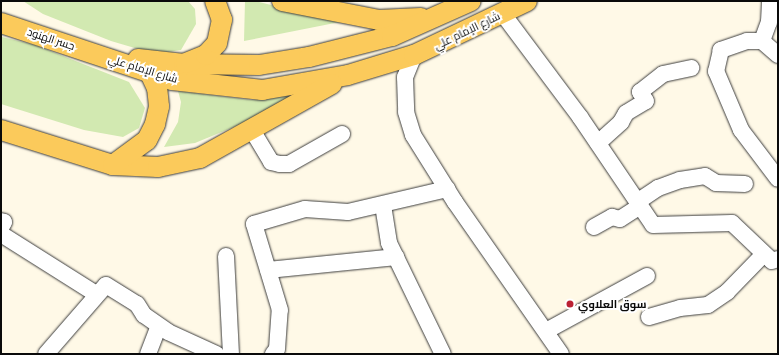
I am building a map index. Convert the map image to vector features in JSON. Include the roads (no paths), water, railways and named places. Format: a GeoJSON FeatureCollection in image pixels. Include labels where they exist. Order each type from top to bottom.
{"type":"FeatureCollection","features":[{"type":"Feature","properties":{"kind":"main road"},"geometry":{"type":"LineString","coordinates":[[184,64],[206,55],[217,43],[222,20],[215,1]]}},
{"type":"Feature","properties":{"kind":"main road"},"geometry":{"type":"LineString","coordinates":[[282,1],[379,20],[447,9],[463,34]]}},
{"type":"Feature","properties":{"kind":"main road","name":"شارع الإمام علي"},"geometry":{"type":"LineString","coordinates":[[100,56],[184,64],[259,65],[309,57],[392,36],[447,9],[471,1]]}},
{"type":"Feature","properties":{"kind":"main road","name":"شارع الإمام علي"},"geometry":{"type":"LineString","coordinates":[[100,56],[149,71],[172,80],[213,87],[262,90],[348,75],[414,55],[463,34],[527,1]]}},
{"type":"Feature","properties":{"kind":"main road","name":"جسر الهنود"},"geometry":{"type":"LineString","coordinates":[[1,23],[100,56]]}},
{"type":"Feature","properties":{"kind":"main road"},"geometry":{"type":"LineString","coordinates":[[113,165],[147,140],[155,124],[159,106],[156,88],[149,71]]}},
{"type":"Feature","properties":{"kind":"main road"},"geometry":{"type":"LineString","coordinates":[[4,128],[113,165],[158,167],[200,158],[348,75]]}},
{"type":"Feature","properties":{"kind":"street"},"geometry":{"type":"LineString","coordinates":[[762,41],[769,22],[770,1]]}},
{"type":"Feature","properties":{"kind":"street"},"geometry":{"type":"LineString","coordinates":[[502,14],[598,143],[653,225],[732,223],[771,257],[728,292],[708,305],[680,308],[649,317]]}},
{"type":"Feature","properties":{"kind":"street"},"geometry":{"type":"LineString","coordinates":[[778,55],[762,41],[747,41],[721,50],[716,71],[741,130],[778,179]]}},
{"type":"Feature","properties":{"kind":"street"},"geometry":{"type":"LineString","coordinates":[[414,55],[405,77],[406,112],[413,135],[447,189],[561,354]]}},
{"type":"Feature","properties":{"kind":"street"},"geometry":{"type":"LineString","coordinates":[[598,143],[621,122],[626,113],[646,101],[640,92],[663,74],[691,68]]}},
{"type":"Feature","properties":{"kind":"street"},"geometry":{"type":"LineString","coordinates":[[252,130],[272,162],[280,164],[289,164],[342,134]]}},
{"type":"Feature","properties":{"kind":"street"},"geometry":{"type":"LineString","coordinates":[[594,227],[612,217],[620,219],[658,188],[680,180],[705,176],[716,183],[745,184]]}},
{"type":"Feature","properties":{"kind":"street"},"geometry":{"type":"LineString","coordinates":[[273,354],[277,349],[280,310],[254,224],[305,209],[348,212],[447,189]]}},
{"type":"Feature","properties":{"kind":"street"},"geometry":{"type":"LineString","coordinates":[[383,205],[389,243],[443,354]]}},
{"type":"Feature","properties":{"kind":"street"},"geometry":{"type":"LineString","coordinates":[[1,221],[4,222],[1,228]]}},
{"type":"Feature","properties":{"kind":"street"},"geometry":{"type":"LineString","coordinates":[[1,234],[101,289],[137,304],[144,315],[159,326],[196,347],[216,354]]}},
{"type":"Feature","properties":{"kind":"street"},"geometry":{"type":"LineString","coordinates":[[226,256],[231,354]]}},
{"type":"Feature","properties":{"kind":"street"},"geometry":{"type":"LineString","coordinates":[[268,270],[312,263],[396,257]]}},
{"type":"Feature","properties":{"kind":"street"},"geometry":{"type":"LineString","coordinates":[[546,331],[647,276]]}},
{"type":"Feature","properties":{"kind":"street"},"geometry":{"type":"LineString","coordinates":[[46,354],[101,289]]}},
{"type":"Feature","properties":{"kind":"street"},"geometry":{"type":"LineString","coordinates":[[148,354],[159,326]]}},
{"type":"Feature","properties":{"kind":"place","name":"سوق العلاوي"},"geometry":{"type":"Point","coordinates":[570,304]}}]}
